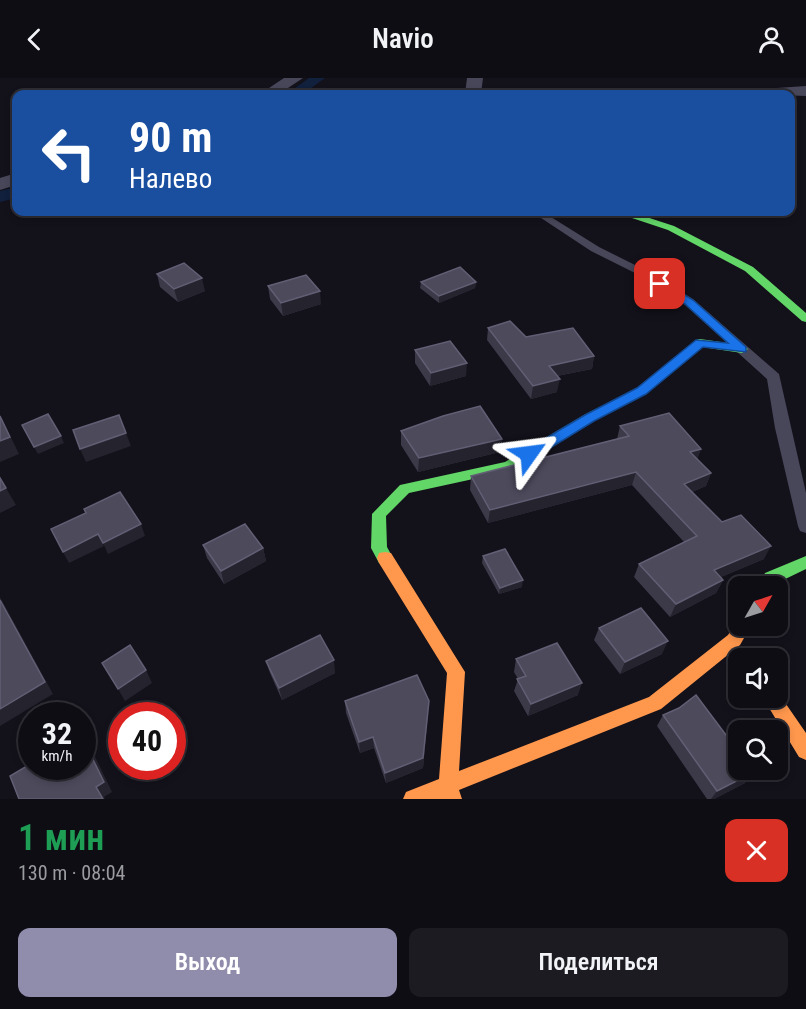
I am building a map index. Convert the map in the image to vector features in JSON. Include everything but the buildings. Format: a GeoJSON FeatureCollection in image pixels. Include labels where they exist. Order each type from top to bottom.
{"type":"FeatureCollection","features":[{"type":"Feature","properties":{"kind":"street"},"geometry":{"type":"LineString","coordinates":[[275,90],[295,78]]}},
{"type":"Feature","properties":{"kind":"street"},"geometry":{"type":"LineString","coordinates":[[634,216],[671,228],[748,269],[806,319]]}},
{"type":"Feature","properties":{"kind":"street"},"geometry":{"type":"LineString","coordinates":[[450,792],[456,672],[379,548],[379,514],[405,489],[509,466],[590,418],[642,391],[700,343],[742,349]]}},
{"type":"Feature","properties":{"kind":"street"},"geometry":{"type":"LineString","coordinates":[[775,576],[806,561]]}},
{"type":"Feature","properties":{"kind":"street"},"geometry":{"type":"LineString","coordinates":[[412,799],[450,792],[655,703],[741,641]]}},
{"type":"Feature","properties":{"kind":"street"},"geometry":{"type":"LineString","coordinates":[[779,708],[806,750]]}},
{"type":"Feature","properties":{"kind":"lane"},"geometry":{"type":"LineString","coordinates":[[543,216],[595,249],[645,274],[689,302],[774,377],[783,428],[806,526]]}},
{"type":"Feature","properties":{"kind":"waterway"},"geometry":{"type":"LineString","coordinates":[[300,90],[318,78]]}},
{"type":"Feature","properties":{"kind":"waterway"},"geometry":{"type":"LineString","coordinates":[[0,197],[12,193]]}},
{"type":"Feature","properties":{"kind":"traffic: fast"},"geometry":{"type":"LineString","coordinates":[[635,216],[671,228],[749,269],[806,319]]}},
{"type":"Feature","properties":{"kind":"traffic: fast"},"geometry":{"type":"LineString","coordinates":[[385,558],[379,548],[379,514],[405,489],[509,466],[589,418],[642,391],[700,343],[742,349]]}},
{"type":"Feature","properties":{"kind":"traffic: fast"},"geometry":{"type":"LineString","coordinates":[[775,576],[806,562]]}},
{"type":"Feature","properties":{"kind":"traffic: slow"},"geometry":{"type":"LineString","coordinates":[[385,558],[456,672],[448,785],[452,799]]}},
{"type":"Feature","properties":{"kind":"traffic: slow"},"geometry":{"type":"LineString","coordinates":[[413,799],[655,703],[737,636]]}},
{"type":"Feature","properties":{"kind":"traffic: slow"},"geometry":{"type":"LineString","coordinates":[[779,708],[806,750]]}},
{"type":"Feature","properties":{"kind":"route"},"geometry":{"type":"LineString","coordinates":[[529,454],[642,391],[700,343],[742,349],[689,302],[660,284]]}}]}
